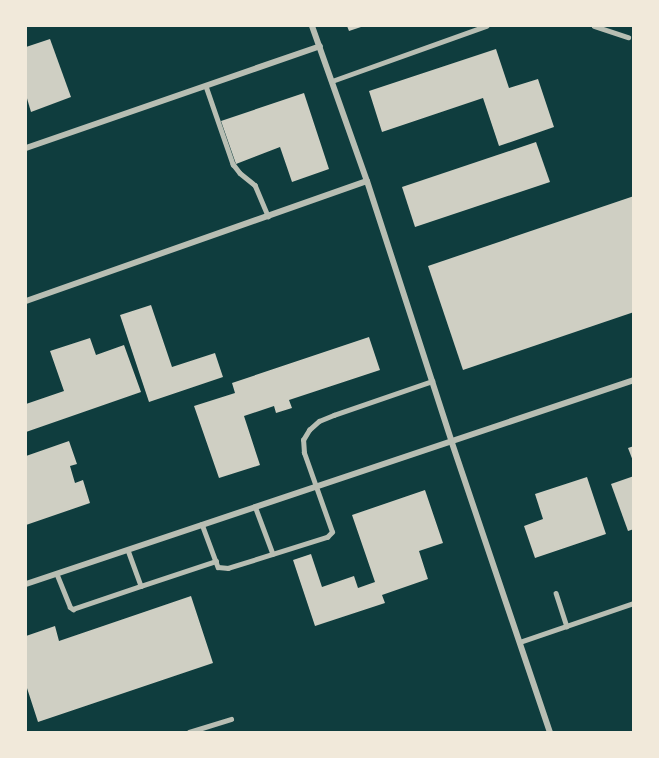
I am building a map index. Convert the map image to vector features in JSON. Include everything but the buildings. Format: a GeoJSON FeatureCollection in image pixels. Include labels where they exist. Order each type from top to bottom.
{"type":"FeatureCollection","features":[{"type":"Feature","properties":{"kind":"street"},"geometry":{"type":"LineString","coordinates":[[312,26],[368,181],[451,440],[550,732]]}},
{"type":"Feature","properties":{"kind":"street"},"geometry":{"type":"LineString","coordinates":[[26,148],[320,46]]}},
{"type":"Feature","properties":{"kind":"street"},"geometry":{"type":"LineString","coordinates":[[26,302],[368,181]]}},
{"type":"Feature","properties":{"kind":"street"},"geometry":{"type":"LineString","coordinates":[[26,584],[633,380]]}},
{"type":"Feature","properties":{"kind":"lane"},"geometry":{"type":"LineString","coordinates":[[332,81],[486,26]]}},
{"type":"Feature","properties":{"kind":"lane"},"geometry":{"type":"LineString","coordinates":[[594,26],[628,37]]}},
{"type":"Feature","properties":{"kind":"lane"},"geometry":{"type":"LineString","coordinates":[[206,86],[234,164],[240,173],[255,185],[268,216]]}},
{"type":"Feature","properties":{"kind":"lane"},"geometry":{"type":"LineString","coordinates":[[202,524],[218,567],[228,568],[327,537],[332,532],[304,453],[303,440],[309,430],[334,415],[432,381]]}},
{"type":"Feature","properties":{"kind":"lane"},"geometry":{"type":"LineString","coordinates":[[255,506],[273,554]]}},
{"type":"Feature","properties":{"kind":"lane"},"geometry":{"type":"LineString","coordinates":[[128,550],[141,586]]}},
{"type":"Feature","properties":{"kind":"lane"},"geometry":{"type":"LineString","coordinates":[[57,574],[73,609],[216,561]]}},
{"type":"Feature","properties":{"kind":"lane"},"geometry":{"type":"LineString","coordinates":[[555,593],[567,626]]}},
{"type":"Feature","properties":{"kind":"lane"},"geometry":{"type":"LineString","coordinates":[[520,642],[633,603]]}},
{"type":"Feature","properties":{"kind":"lane"},"geometry":{"type":"LineString","coordinates":[[189,732],[231,719]]}}]}
